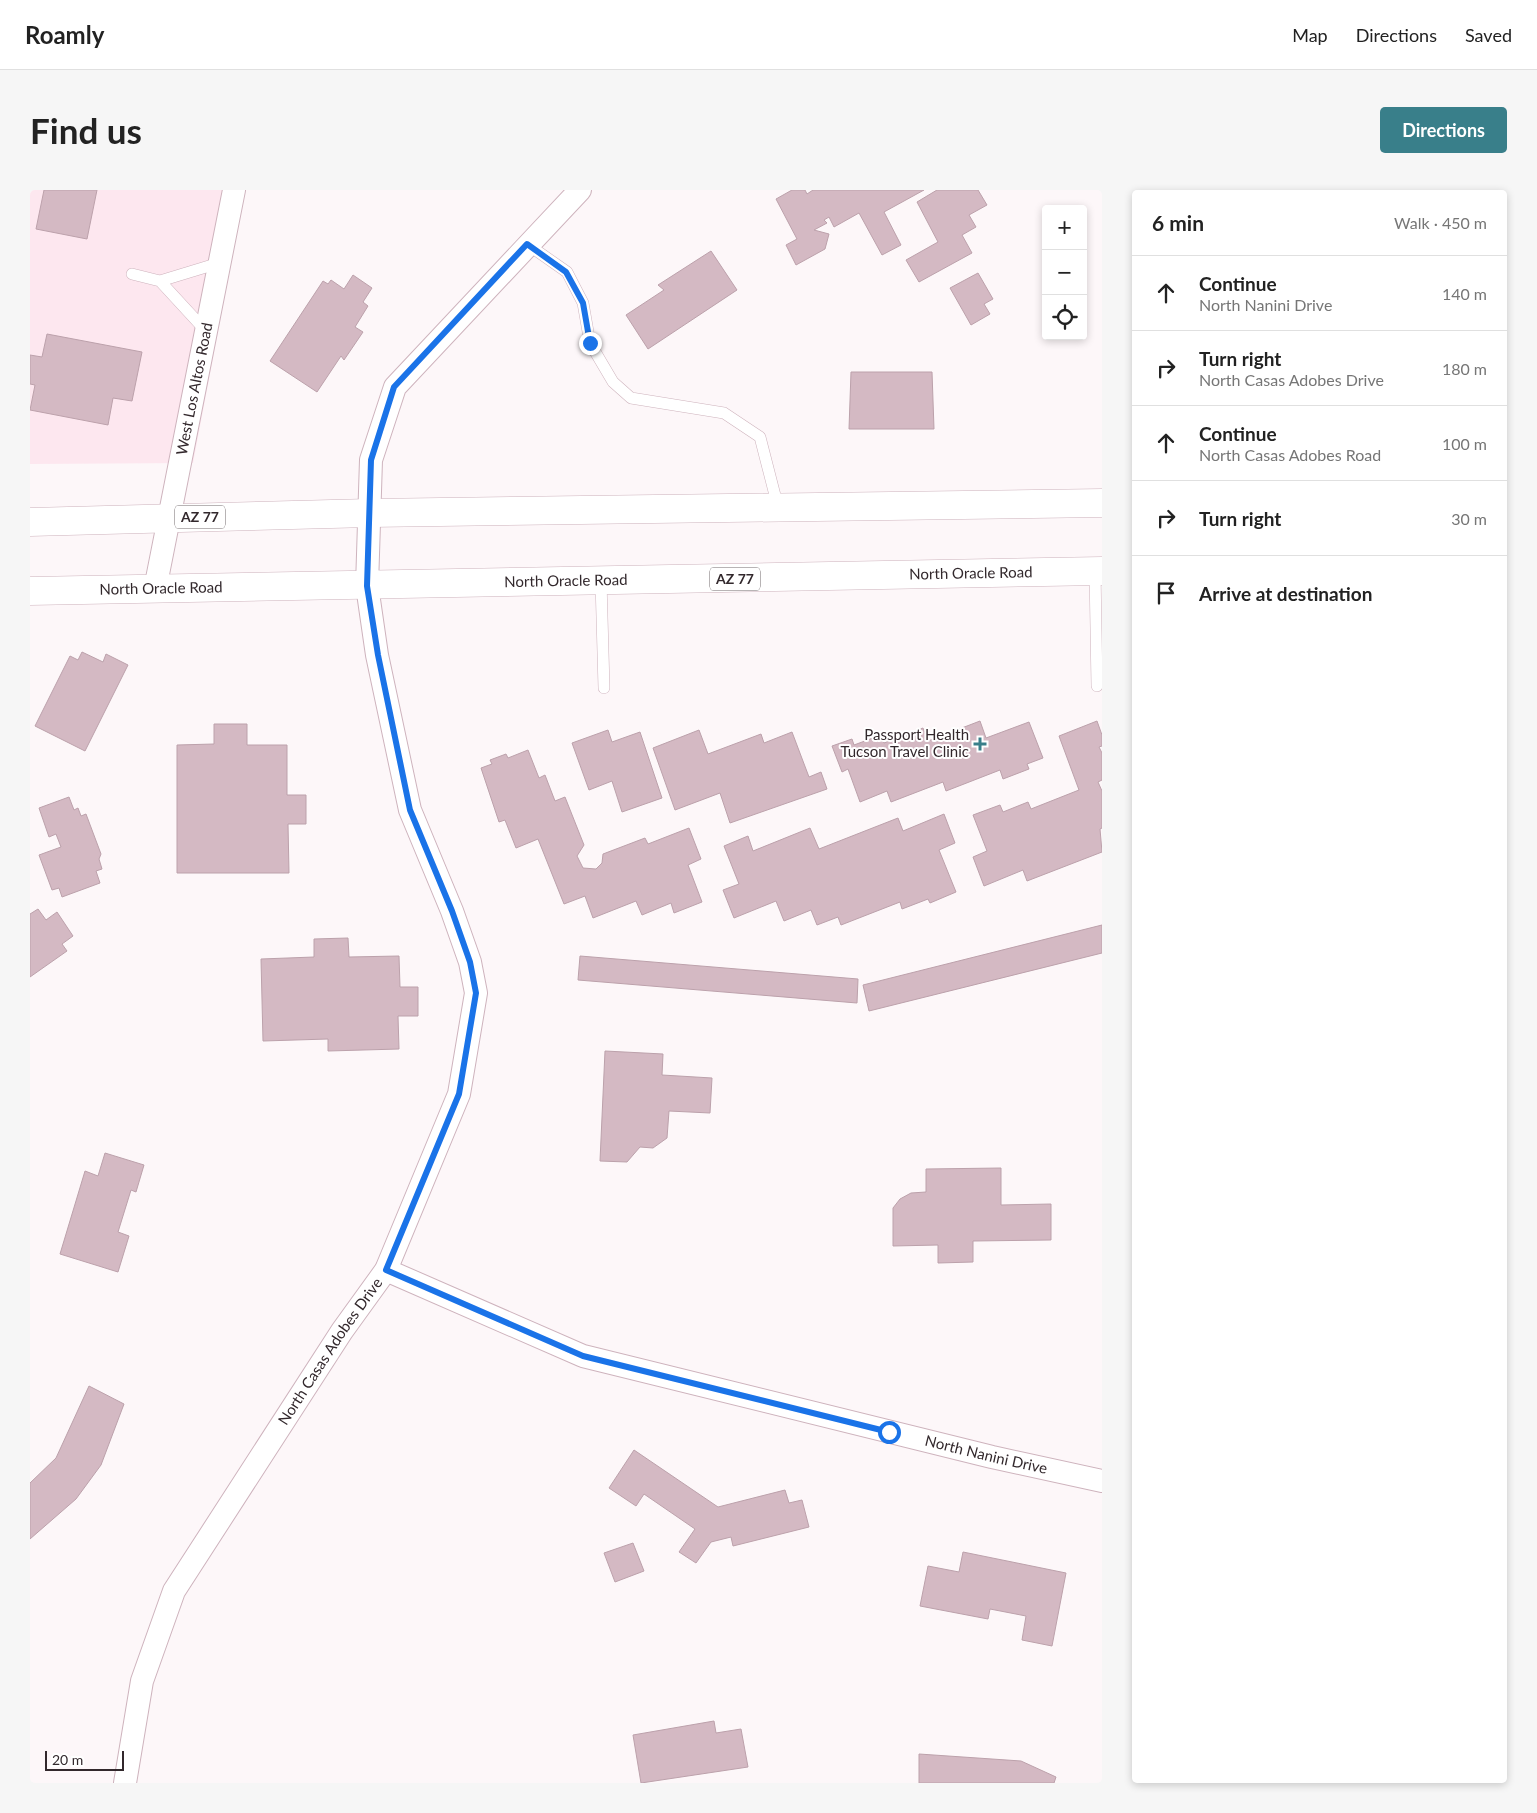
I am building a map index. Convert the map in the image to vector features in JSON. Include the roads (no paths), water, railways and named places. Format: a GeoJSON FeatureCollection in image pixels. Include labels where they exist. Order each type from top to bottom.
{"type":"FeatureCollection","features":[{"type":"Feature","properties":{"kind":"highway","name":"AZ 77"},"geometry":{"type":"LineString","coordinates":[[30,522],[370,513],[1102,503]]}},
{"type":"Feature","properties":{"kind":"highway","name":"North Oracle Road"},"geometry":{"type":"LineString","coordinates":[[30,591],[1099,571]]}},
{"type":"Feature","properties":{"kind":"street","name":"West Los Altos Road"},"geometry":{"type":"LineString","coordinates":[[155,589],[234,190]]}},
{"type":"Feature","properties":{"kind":"street","name":"North Casas Adobes Drive"},"geometry":{"type":"LineString","coordinates":[[125,1783],[142,1680],[174,1591],[342,1331],[386,1270],[459,1094],[476,993],[470,962],[452,911],[410,810],[378,655],[367,586],[371,460],[394,387],[580,190]]}},
{"type":"Feature","properties":{"kind":"street","name":"North Nanini Drive"},"geometry":{"type":"LineString","coordinates":[[386,1270],[583,1356],[992,1457],[1102,1480]]}},
{"type":"Feature","properties":{"kind":"lane"},"geometry":{"type":"LineString","coordinates":[[527,244],[566,272],[583,303],[590,343],[612,382],[631,398],[724,413],[760,437],[778,508]]}},
{"type":"Feature","properties":{"kind":"lane"},"geometry":{"type":"LineString","coordinates":[[132,274],[160,281],[220,263]]}},
{"type":"Feature","properties":{"kind":"lane"},"geometry":{"type":"LineString","coordinates":[[160,281],[206,331]]}},
{"type":"Feature","properties":{"kind":"lane"},"geometry":{"type":"LineString","coordinates":[[1097,686],[1099,571]]}},
{"type":"Feature","properties":{"kind":"lane"},"geometry":{"type":"LineString","coordinates":[[601,581],[604,688]]}},
{"type":"Feature","properties":{"kind":"place","name":"Passport Health Tucson Travel Clinic"},"geometry":{"type":"Point","coordinates":[980,744]}}]}
